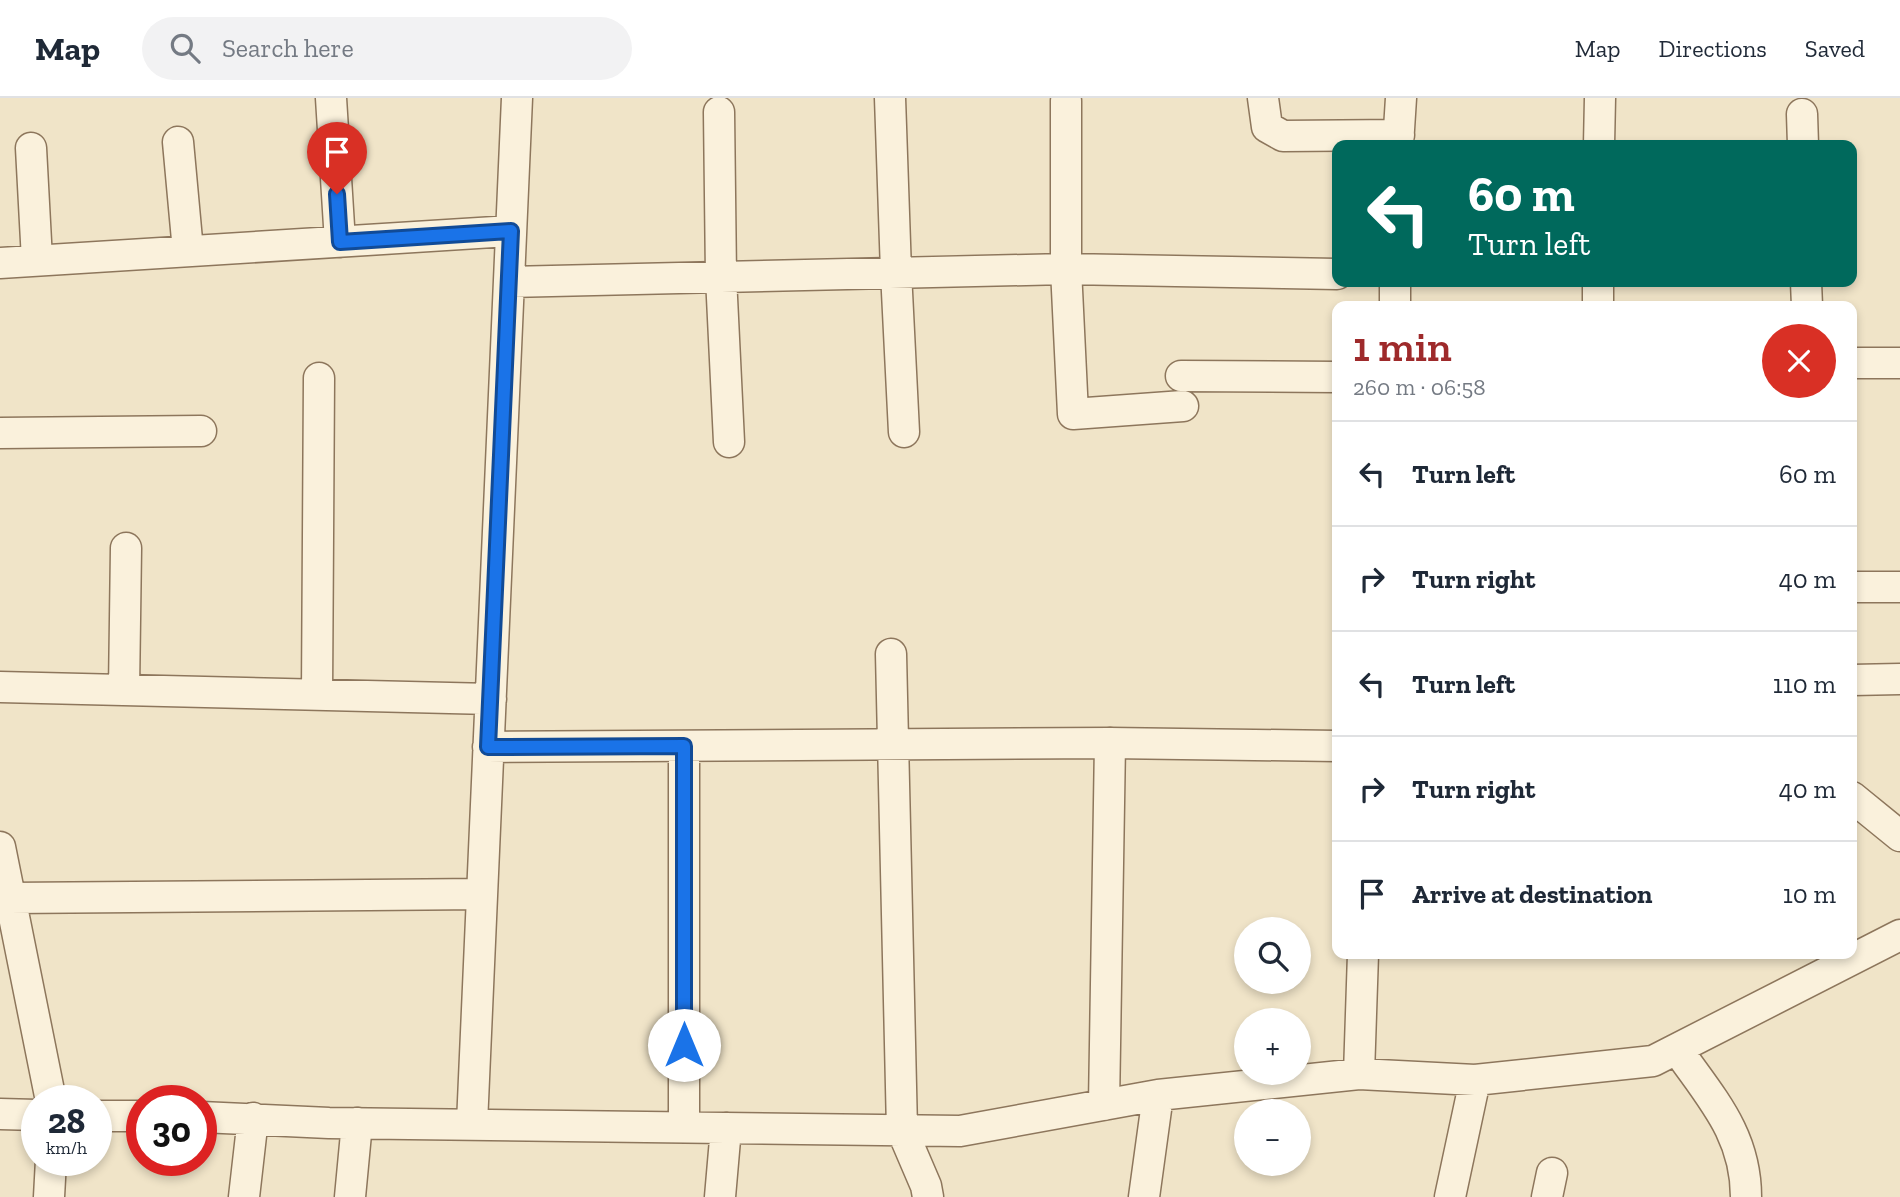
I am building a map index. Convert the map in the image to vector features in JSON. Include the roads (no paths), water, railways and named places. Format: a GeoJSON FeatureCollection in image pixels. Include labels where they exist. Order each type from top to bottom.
{"type":"FeatureCollection","features":[{"type":"Feature","properties":{"kind":"street"},"geometry":{"type":"LineString","coordinates":[[331,98],[340,242]]}},
{"type":"Feature","properties":{"kind":"street"},"geometry":{"type":"LineString","coordinates":[[472,1124],[517,98]]}},
{"type":"Feature","properties":{"kind":"street"},"geometry":{"type":"LineString","coordinates":[[890,98],[904,432]]}},
{"type":"Feature","properties":{"kind":"street"},"geometry":{"type":"LineString","coordinates":[[1263,98],[1268,127],[1283,136],[1399,140],[1401,98]]}},
{"type":"Feature","properties":{"kind":"street"},"geometry":{"type":"LineString","coordinates":[[1599,140],[1600,98]]}},
{"type":"Feature","properties":{"kind":"street"},"geometry":{"type":"LineString","coordinates":[[1066,101],[1066,269],[1073,414],[1183,406]]}},
{"type":"Feature","properties":{"kind":"street"},"geometry":{"type":"LineString","coordinates":[[719,112],[721,277],[729,442]]}},
{"type":"Feature","properties":{"kind":"street"},"geometry":{"type":"LineString","coordinates":[[1802,114],[1802,140]]}},
{"type":"Feature","properties":{"kind":"street"},"geometry":{"type":"LineString","coordinates":[[178,142],[188,251]]}},
{"type":"Feature","properties":{"kind":"street"},"geometry":{"type":"LineString","coordinates":[[31,148],[37,261]]}},
{"type":"Feature","properties":{"kind":"street"},"geometry":{"type":"LineString","coordinates":[[0,263],[511,231]]}},
{"type":"Feature","properties":{"kind":"street"},"geometry":{"type":"LineString","coordinates":[[509,282],[1066,269],[1332,274]]}},
{"type":"Feature","properties":{"kind":"street"},"geometry":{"type":"LineString","coordinates":[[1857,363],[1900,363]]}},
{"type":"Feature","properties":{"kind":"street"},"geometry":{"type":"LineString","coordinates":[[1181,376],[1332,377]]}},
{"type":"Feature","properties":{"kind":"street"},"geometry":{"type":"LineString","coordinates":[[317,694],[319,378]]}},
{"type":"Feature","properties":{"kind":"street"},"geometry":{"type":"LineString","coordinates":[[0,433],[201,430]]}},
{"type":"Feature","properties":{"kind":"street"},"geometry":{"type":"LineString","coordinates":[[124,690],[126,548]]}},
{"type":"Feature","properties":{"kind":"street"},"geometry":{"type":"LineString","coordinates":[[1857,587],[1900,587]]}},
{"type":"Feature","properties":{"kind":"street"},"geometry":{"type":"LineString","coordinates":[[891,654],[902,1130],[926,1186],[928,1197]]}},
{"type":"Feature","properties":{"kind":"street"},"geometry":{"type":"LineString","coordinates":[[1857,680],[1900,679]]}},
{"type":"Feature","properties":{"kind":"street"},"geometry":{"type":"LineString","coordinates":[[0,687],[491,699]]}},
{"type":"Feature","properties":{"kind":"street"},"geometry":{"type":"LineString","coordinates":[[488,747],[1110,743],[1332,746]]}},
{"type":"Feature","properties":{"kind":"street"},"geometry":{"type":"LineString","coordinates":[[1104,1105],[1110,743]]}},
{"type":"Feature","properties":{"kind":"street"},"geometry":{"type":"LineString","coordinates":[[684,746],[684,1127]]}},
{"type":"Feature","properties":{"kind":"street"},"geometry":{"type":"LineString","coordinates":[[1857,801],[1900,836]]}},
{"type":"Feature","properties":{"kind":"street"},"geometry":{"type":"LineString","coordinates":[[0,847],[48,1085]]}},
{"type":"Feature","properties":{"kind":"street"},"geometry":{"type":"LineString","coordinates":[[10,898],[482,894]]}},
{"type":"Feature","properties":{"kind":"street"},"geometry":{"type":"LineString","coordinates":[[217,1117],[357,1123],[960,1130],[1158,1095],[1359,1074],[1475,1080],[1653,1061],[1899,939]]}},
{"type":"Feature","properties":{"kind":"street"},"geometry":{"type":"LineString","coordinates":[[1359,1074],[1363,959]]}},
{"type":"Feature","properties":{"kind":"street"},"geometry":{"type":"LineString","coordinates":[[1677,1049],[1733,1132],[1744,1163],[1746,1197]]}},
{"type":"Feature","properties":{"kind":"street"},"geometry":{"type":"LineString","coordinates":[[1450,1197],[1475,1080]]}},
{"type":"Feature","properties":{"kind":"street"},"geometry":{"type":"LineString","coordinates":[[1144,1197],[1158,1095]]}},
{"type":"Feature","properties":{"kind":"street"},"geometry":{"type":"LineString","coordinates":[[0,1114],[21,1115]]}},
{"type":"Feature","properties":{"kind":"street"},"geometry":{"type":"LineString","coordinates":[[244,1197],[253,1118]]}},
{"type":"Feature","properties":{"kind":"street"},"geometry":{"type":"LineString","coordinates":[[350,1197],[357,1123]]}},
{"type":"Feature","properties":{"kind":"street"},"geometry":{"type":"LineString","coordinates":[[720,1197],[726,1128]]}},
{"type":"Feature","properties":{"kind":"street"},"geometry":{"type":"LineString","coordinates":[[49,1197],[50,1176]]}}]}
